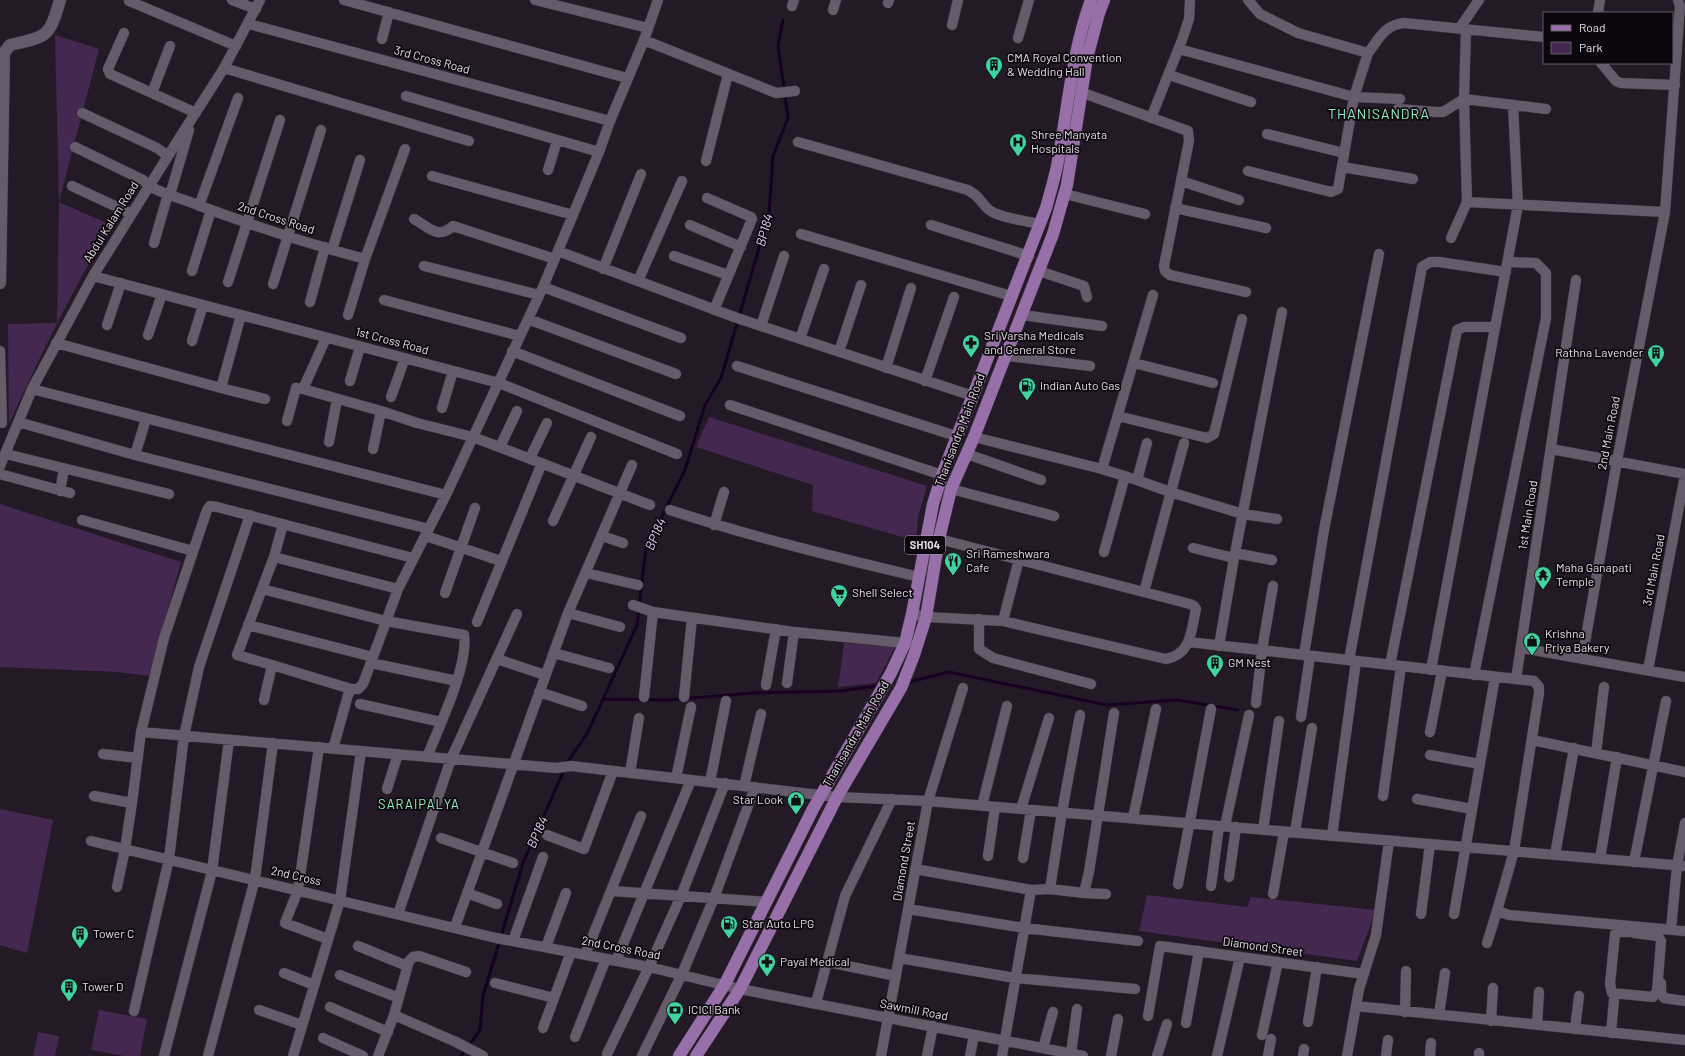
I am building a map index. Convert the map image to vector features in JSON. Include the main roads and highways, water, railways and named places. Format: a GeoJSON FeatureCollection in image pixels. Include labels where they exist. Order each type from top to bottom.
{"type":"FeatureCollection","features":[{"type":"Feature","properties":{"kind":"main road","name":"Thanisandra Main Road"},"geometry":{"type":"LineString","coordinates":[[679,1056],[725,984],[822,794],[891,673],[905,643],[933,504],[942,475],[1046,208],[1056,167],[1074,58],[1081,26],[1091,0]]}},
{"type":"Feature","properties":{"kind":"main road","name":"Thanisandra Main Road"},"geometry":{"type":"LineString","coordinates":[[696,1056],[740,988],[837,797],[901,688],[914,655],[926,617],[939,539],[951,489],[1007,356],[1054,234],[1065,194],[1087,58],[1099,12],[1104,0]]}},
{"type":"Feature","properties":{"kind":"waterway","name":"BP184"},"geometry":{"type":"LineString","coordinates":[[566,764],[588,732],[637,625],[646,548],[685,470],[705,405],[721,378],[769,214],[773,156],[788,118],[778,45],[783,20]]}},
{"type":"Feature","properties":{"kind":"waterway"},"geometry":{"type":"LineString","coordinates":[[909,682],[949,672],[1107,705],[1177,700],[1238,710]]}},
{"type":"Feature","properties":{"kind":"waterway"},"geometry":{"type":"LineString","coordinates":[[603,699],[668,700],[753,693],[840,691],[878,686]]}},
{"type":"Feature","properties":{"kind":"waterway","name":"BP184"},"geometry":{"type":"LineString","coordinates":[[461,1056],[480,1030],[483,996],[523,863],[564,770]]}},
{"type":"Feature","properties":{"kind":"place","name":"CMA Royal Convention & Wedding Hall"},"geometry":{"type":"Point","coordinates":[994,80]}},
{"type":"Feature","properties":{"kind":"place","name":"Shree Manyata Hospitals"},"geometry":{"type":"Point","coordinates":[1018,157]}},
{"type":"Feature","properties":{"kind":"place","name":"Sri Varsha Medicals and General Store"},"geometry":{"type":"Point","coordinates":[971,358]}},
{"type":"Feature","properties":{"kind":"place","name":"Rathna Lavender"},"geometry":{"type":"Point","coordinates":[1656,368]}},
{"type":"Feature","properties":{"kind":"place","name":"Indian Auto Gas"},"geometry":{"type":"Point","coordinates":[1027,401]}},
{"type":"Feature","properties":{"kind":"place","name":"Sri Rameshwara Cafe"},"geometry":{"type":"Point","coordinates":[953,576]}},
{"type":"Feature","properties":{"kind":"place","name":"Maha Ganapati Temple"},"geometry":{"type":"Point","coordinates":[1543,590]}},
{"type":"Feature","properties":{"kind":"place","name":"Shell Select"},"geometry":{"type":"Point","coordinates":[839,608]}},
{"type":"Feature","properties":{"kind":"place","name":"Krishna Priya Bakery"},"geometry":{"type":"Point","coordinates":[1532,656]}},
{"type":"Feature","properties":{"kind":"place","name":"GM Nest"},"geometry":{"type":"Point","coordinates":[1215,678]}},
{"type":"Feature","properties":{"kind":"place","name":"Star Look"},"geometry":{"type":"Point","coordinates":[796,815]}},
{"type":"Feature","properties":{"kind":"place","name":"Star Auto LPG"},"geometry":{"type":"Point","coordinates":[729,939]}},
{"type":"Feature","properties":{"kind":"place","name":"Tower C"},"geometry":{"type":"Point","coordinates":[80,949]}},
{"type":"Feature","properties":{"kind":"place","name":"Payal Medical"},"geometry":{"type":"Point","coordinates":[767,977]}},
{"type":"Feature","properties":{"kind":"place","name":"Tower D"},"geometry":{"type":"Point","coordinates":[69,1002]}},
{"type":"Feature","properties":{"kind":"place","name":"ICICI Bank"},"geometry":{"type":"Point","coordinates":[675,1025]}},
{"type":"Feature","properties":{"kind":"district","name":"THANISANDRA"},"geometry":{"type":"Point","coordinates":[1379,114]}},
{"type":"Feature","properties":{"kind":"district","name":"SARAIPALYA"},"geometry":{"type":"Point","coordinates":[419,804]}}]}
